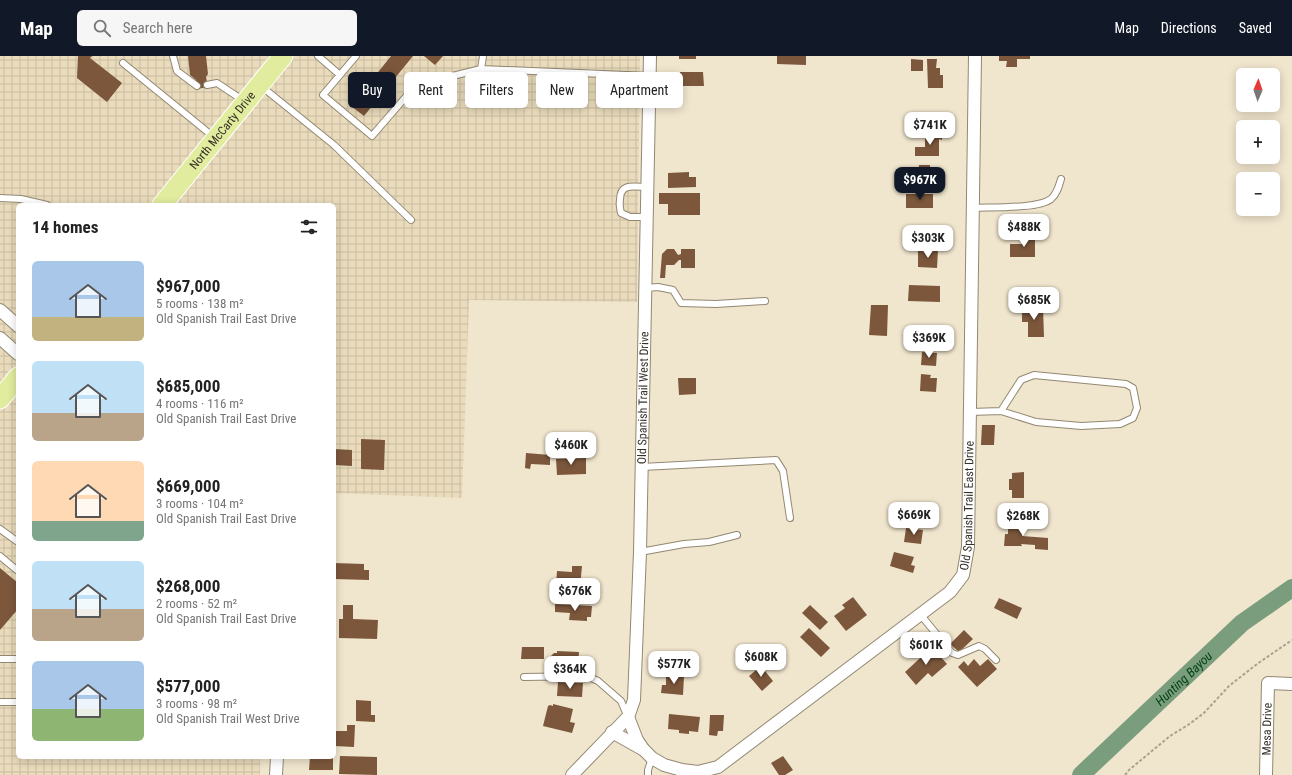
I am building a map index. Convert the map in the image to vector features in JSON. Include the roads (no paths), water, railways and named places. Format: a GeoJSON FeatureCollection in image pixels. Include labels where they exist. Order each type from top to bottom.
{"type":"FeatureCollection","features":[{"type":"Feature","properties":{"kind":"main road","name":"North McCarty Drive"},"geometry":{"type":"LineString","coordinates":[[164,203],[283,56]]}},
{"type":"Feature","properties":{"kind":"main road"},"geometry":{"type":"LineString","coordinates":[[0,399],[16,379]]}},
{"type":"Feature","properties":{"kind":"street","name":"Old Spanish Trail West Drive"},"geometry":{"type":"LineString","coordinates":[[650,56],[650,72]]}},
{"type":"Feature","properties":{"kind":"street","name":"Old Spanish Trail East Drive"},"geometry":{"type":"LineString","coordinates":[[612,732],[664,765],[685,773],[698,772],[718,767],[950,592],[963,574],[968,547],[975,56]]}},
{"type":"Feature","properties":{"kind":"street","name":"Old Spanish Trail West Drive"},"geometry":{"type":"LineString","coordinates":[[572,775],[628,717],[634,700],[640,552],[649,108]]}},
{"type":"Feature","properties":{"kind":"street"},"geometry":{"type":"LineString","coordinates":[[0,310],[16,324]]}},
{"type":"Feature","properties":{"kind":"street"},"geometry":{"type":"LineString","coordinates":[[0,338],[16,352]]}},
{"type":"Feature","properties":{"kind":"street","name":"Mesa Drive"},"geometry":{"type":"LineString","coordinates":[[1266,775],[1268,683],[1292,684]]}},
{"type":"Feature","properties":{"kind":"street"},"geometry":{"type":"LineString","coordinates":[[628,717],[638,740],[648,754]]}},
{"type":"Feature","properties":{"kind":"street"},"geometry":{"type":"LineString","coordinates":[[276,775],[277,759]]}},
{"type":"Feature","properties":{"kind":"lane"},"geometry":{"type":"LineString","coordinates":[[173,56],[177,71],[197,86]]}},
{"type":"Feature","properties":{"kind":"lane"},"geometry":{"type":"LineString","coordinates":[[318,56],[340,75]]}},
{"type":"Feature","properties":{"kind":"lane"},"geometry":{"type":"LineString","coordinates":[[356,56],[323,95],[372,136],[416,85],[480,69],[596,74]]}},
{"type":"Feature","properties":{"kind":"lane"},"geometry":{"type":"LineString","coordinates":[[480,69],[483,56]]}},
{"type":"Feature","properties":{"kind":"lane"},"geometry":{"type":"LineString","coordinates":[[123,63],[216,138]]}},
{"type":"Feature","properties":{"kind":"lane"},"geometry":{"type":"LineString","coordinates":[[207,85],[217,83],[246,102]]}},
{"type":"Feature","properties":{"kind":"lane"},"geometry":{"type":"LineString","coordinates":[[260,85],[334,145],[411,220]]}},
{"type":"Feature","properties":{"kind":"lane"},"geometry":{"type":"LineString","coordinates":[[973,208],[1034,205],[1051,199],[1056,193],[1061,179]]}},
{"type":"Feature","properties":{"kind":"lane"},"geometry":{"type":"LineString","coordinates":[[647,217],[630,217],[621,213],[619,208],[620,194],[623,189],[626,187],[648,187]]}},
{"type":"Feature","properties":{"kind":"lane"},"geometry":{"type":"LineString","coordinates":[[0,198],[21,199],[38,203]]}},
{"type":"Feature","properties":{"kind":"lane"},"geometry":{"type":"LineString","coordinates":[[646,288],[658,287],[673,290],[681,303],[716,304],[765,301]]}},
{"type":"Feature","properties":{"kind":"lane"},"geometry":{"type":"LineString","coordinates":[[970,412],[1001,411],[1036,422],[1081,426],[1120,424],[1133,418],[1137,408],[1133,388],[1126,384],[1034,375],[1021,380],[1001,411]]}},
{"type":"Feature","properties":{"kind":"lane"},"geometry":{"type":"LineString","coordinates":[[642,467],[776,460],[783,471],[790,518]]}},
{"type":"Feature","properties":{"kind":"lane"},"geometry":{"type":"LineString","coordinates":[[0,529],[16,541]]}},
{"type":"Feature","properties":{"kind":"lane"},"geometry":{"type":"LineString","coordinates":[[640,552],[684,544],[709,542],[737,535]]}},
{"type":"Feature","properties":{"kind":"lane"},"geometry":{"type":"LineString","coordinates":[[0,556],[16,569]]}},
{"type":"Feature","properties":{"kind":"lane"},"geometry":{"type":"LineString","coordinates":[[920,614],[952,653],[958,655],[979,646],[985,649],[996,660]]}},
{"type":"Feature","properties":{"kind":"lane"},"geometry":{"type":"LineString","coordinates":[[0,659],[16,659]]}},
{"type":"Feature","properties":{"kind":"lane"},"geometry":{"type":"LineString","coordinates":[[524,677],[587,676],[598,681],[621,701],[628,717]]}},
{"type":"Feature","properties":{"kind":"lane"},"geometry":{"type":"LineString","coordinates":[[0,702],[16,702]]}},
{"type":"Feature","properties":{"kind":"lane"},"geometry":{"type":"LineString","coordinates":[[648,754],[648,775]]}},
{"type":"Feature","properties":{"kind":"waterway","name":"Hunting Bayou"},"geometry":{"type":"LineString","coordinates":[[1081,775],[1242,623],[1292,588]]}}]}
